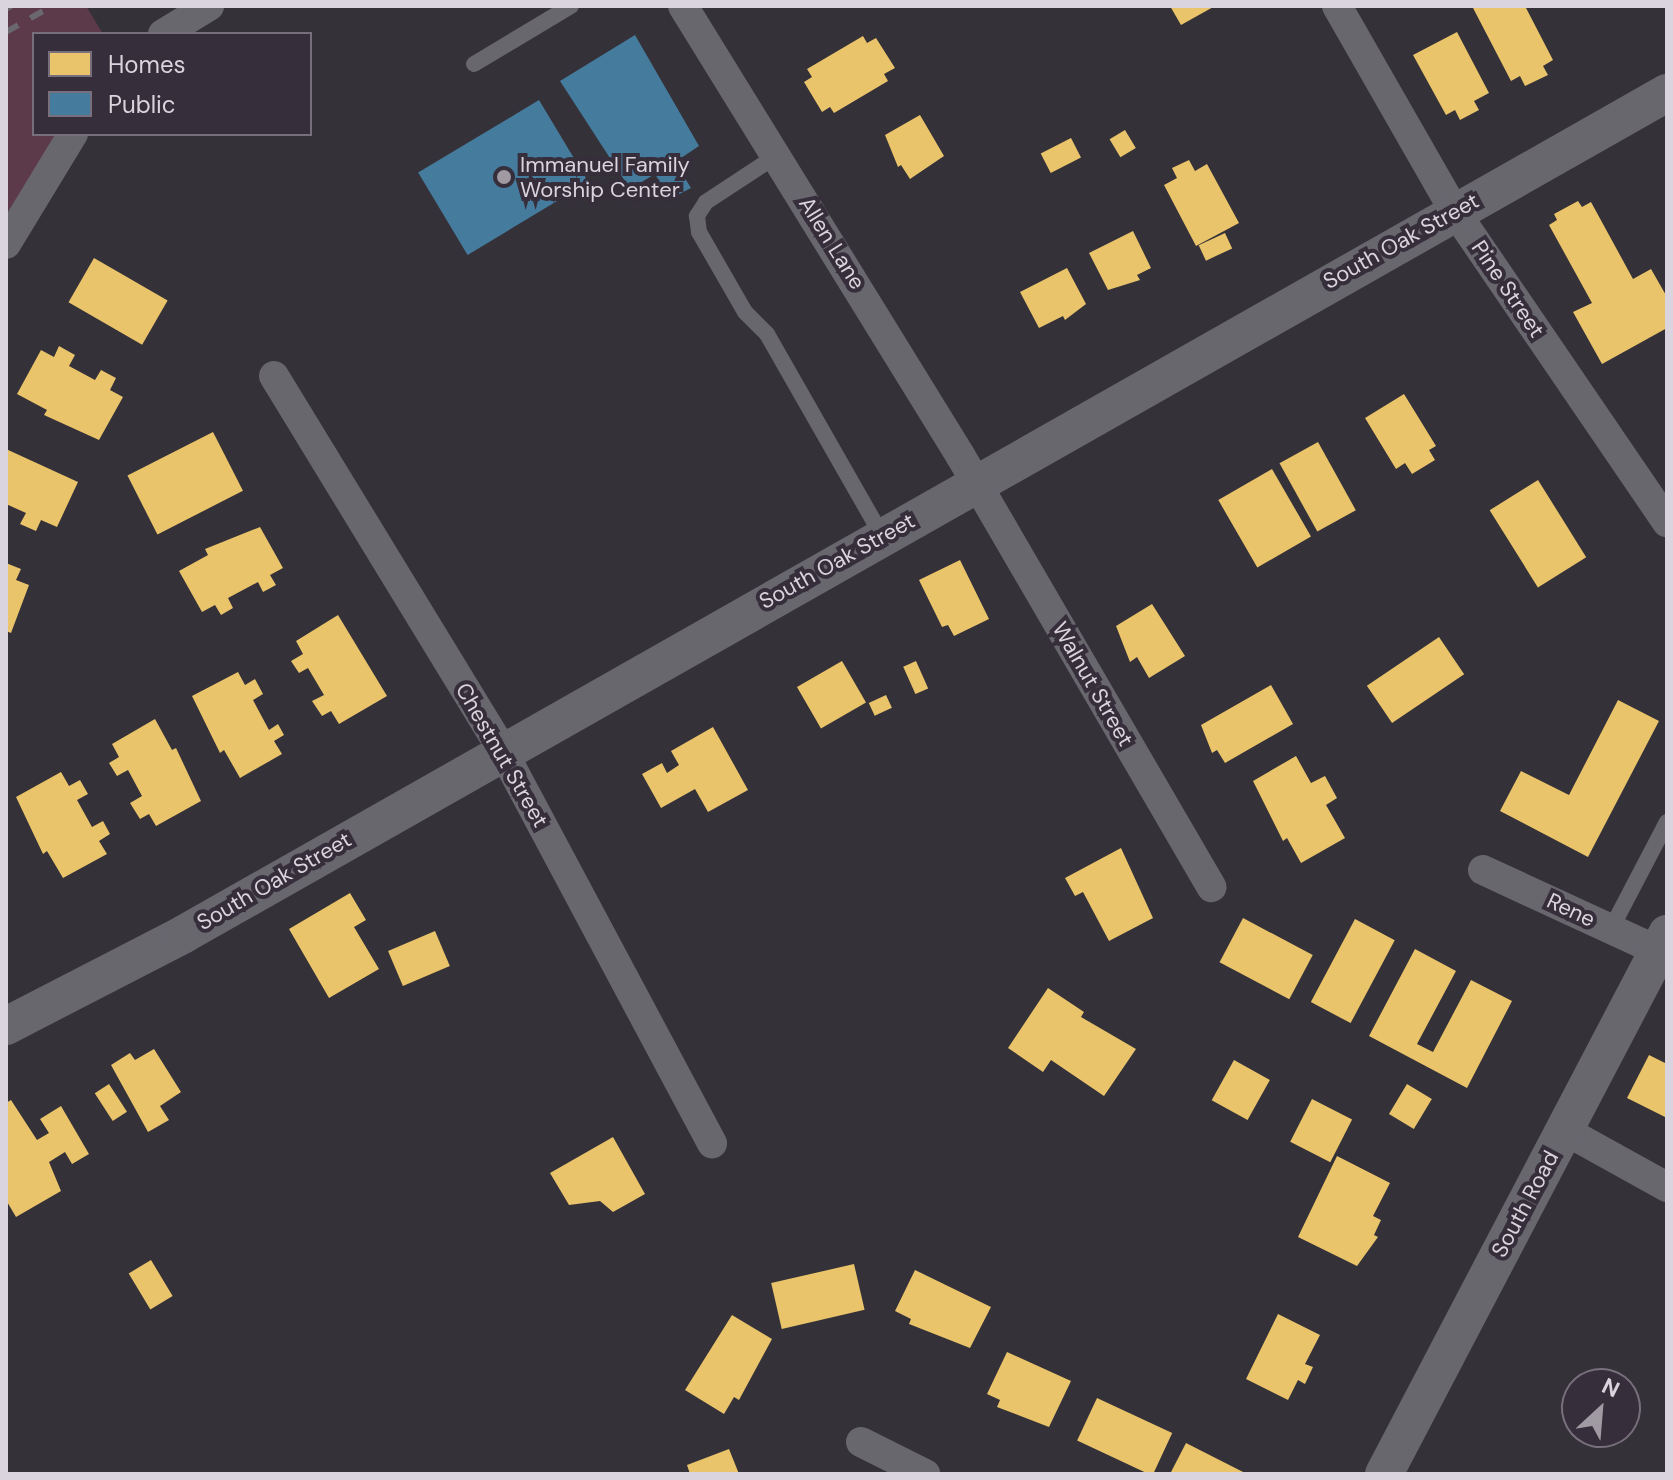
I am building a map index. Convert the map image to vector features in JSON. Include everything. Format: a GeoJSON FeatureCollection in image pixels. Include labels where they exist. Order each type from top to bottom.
{"type":"FeatureCollection","features":[{"type":"Feature","properties":{"kind":"street"},"geometry":{"type":"LineString","coordinates":[[166,32],[209,6]]}},
{"type":"Feature","properties":{"kind":"street","name":"Allen Lane"},"geometry":{"type":"LineString","coordinates":[[683,6],[976,482]]}},
{"type":"Feature","properties":{"kind":"street","name":"Pine Street"},"geometry":{"type":"LineString","coordinates":[[1337,6],[1454,210],[1667,522]]}},
{"type":"Feature","properties":{"kind":"street","name":"South Oak Street"},"geometry":{"type":"LineString","coordinates":[[6,1026],[184,934],[1454,210],[1667,93]]}},
{"type":"Feature","properties":{"kind":"street"},"geometry":{"type":"LineString","coordinates":[[6,244],[72,136]]}},
{"type":"Feature","properties":{"kind":"street","name":"Chestnut Street"},"geometry":{"type":"LineString","coordinates":[[274,376],[502,750],[712,1144]]}},
{"type":"Feature","properties":{"kind":"street","name":"Walnut Street"},"geometry":{"type":"LineString","coordinates":[[976,482],[1211,887]]}},
{"type":"Feature","properties":{"kind":"street","name":"Rene"},"geometry":{"type":"LineString","coordinates":[[1483,870],[1611,929],[1662,942]]}},
{"type":"Feature","properties":{"kind":"street","name":"South Road"},"geometry":{"type":"LineString","coordinates":[[1384,1474],[1662,942]]}},
{"type":"Feature","properties":{"kind":"street"},"geometry":{"type":"LineString","coordinates":[[1564,1130],[1667,1187]]}},
{"type":"Feature","properties":{"kind":"street"},"geometry":{"type":"LineString","coordinates":[[861,1442],[925,1474]]}},
{"type":"Feature","properties":{"kind":"lane"},"geometry":{"type":"LineString","coordinates":[[474,64],[571,6]]}},
{"type":"Feature","properties":{"kind":"lane"},"geometry":{"type":"LineString","coordinates":[[776,156],[706,202],[697,216],[699,232],[745,312],[767,334],[882,536]]}},
{"type":"Feature","properties":{"kind":"lane"},"geometry":{"type":"LineString","coordinates":[[1611,929],[1667,822]]}},
{"type":"Feature","properties":{"kind":"shaded area"},"geometry":{"type":"Polygon","coordinates":[[[11,6],[86,6],[102,32],[32,32],[32,136],[72,136],[6,244],[6,9],[11,6]]]}},
{"type":"Feature","properties":{"kind":"building: Homes"},"geometry":{"type":"Polygon","coordinates":[[[1170,6],[1215,6],[1181,25],[1170,6]]]}},
{"type":"Feature","properties":{"kind":"building: Homes"},"geometry":{"type":"Polygon","coordinates":[[[1472,6],[1525,6],[1553,60],[1543,66],[1548,75],[1525,86],[1520,76],[1511,81],[1472,6]]]}},
{"type":"Feature","properties":{"kind":"building: Homes"},"geometry":{"type":"Polygon","coordinates":[[[1457,32],[1489,93],[1474,101],[1479,110],[1460,120],[1455,110],[1446,115],[1413,55],[1457,32]]]}},
{"type":"Feature","properties":{"kind":"building: Homes"},"geometry":{"type":"Polygon","coordinates":[[[863,36],[867,43],[876,38],[895,68],[884,74],[888,81],[834,113],[830,107],[822,112],[804,82],[812,77],[807,69],[863,36]]]}},
{"type":"Feature","properties":{"kind":"building: Homes"},"geometry":{"type":"Polygon","coordinates":[[[920,115],[944,156],[910,179],[901,165],[898,167],[885,135],[920,115]]]}},
{"type":"Feature","properties":{"kind":"building: Homes"},"geometry":{"type":"Polygon","coordinates":[[[1125,130],[1136,148],[1120,157],[1110,139],[1125,130]]]}},
{"type":"Feature","properties":{"kind":"building: Homes"},"geometry":{"type":"Polygon","coordinates":[[[1071,138],[1081,158],[1051,173],[1041,153],[1071,138]]]}},
{"type":"Feature","properties":{"kind":"building: Homes"},"geometry":{"type":"Polygon","coordinates":[[[1189,160],[1195,171],[1207,164],[1239,223],[1196,246],[1164,185],[1177,178],[1172,168],[1189,160]]]}},
{"type":"Feature","properties":{"kind":"building: Homes"},"geometry":{"type":"Polygon","coordinates":[[[1578,201],[1582,207],[1591,202],[1633,279],[1651,269],[1667,297],[1667,328],[1602,364],[1573,312],[1592,303],[1549,225],[1557,220],[1554,214],[1578,201]]]}},
{"type":"Feature","properties":{"kind":"building: Homes"},"geometry":{"type":"Polygon","coordinates":[[[1133,231],[1151,268],[1137,275],[1140,280],[1108,290],[1089,253],[1133,231]]]}},
{"type":"Feature","properties":{"kind":"building: Homes"},"geometry":{"type":"Polygon","coordinates":[[[1225,233],[1232,248],[1206,261],[1199,245],[1225,233]]]}},
{"type":"Feature","properties":{"kind":"building: Homes"},"geometry":{"type":"Polygon","coordinates":[[[94,258],[168,300],[142,345],[68,302],[94,258]]]}},
{"type":"Feature","properties":{"kind":"building: Homes"},"geometry":{"type":"Polygon","coordinates":[[[1067,268],[1086,304],[1065,320],[1063,316],[1039,328],[1020,292],[1067,268]]]}},
{"type":"Feature","properties":{"kind":"building: Homes"},"geometry":{"type":"Polygon","coordinates":[[[59,346],[75,355],[69,366],[95,380],[101,370],[116,378],[110,390],[123,397],[99,440],[44,415],[47,410],[17,394],[41,350],[54,357],[59,346]]]}},
{"type":"Feature","properties":{"kind":"building: Homes"},"geometry":{"type":"Polygon","coordinates":[[[1404,394],[1436,446],[1429,450],[1435,460],[1412,474],[1405,463],[1396,469],[1365,418],[1404,394]]]}},
{"type":"Feature","properties":{"kind":"building: Homes"},"geometry":{"type":"Polygon","coordinates":[[[213,432],[243,491],[157,534],[127,476],[213,432]]]}},
{"type":"Feature","properties":{"kind":"building: Homes"},"geometry":{"type":"Polygon","coordinates":[[[1318,442],[1356,510],[1317,532],[1280,463],[1318,442]]]}},
{"type":"Feature","properties":{"kind":"building: Homes"},"geometry":{"type":"Polygon","coordinates":[[[6,449],[78,482],[57,527],[41,520],[36,531],[20,524],[26,513],[6,504],[6,449]]]}},
{"type":"Feature","properties":{"kind":"building: Homes"},"geometry":{"type":"Polygon","coordinates":[[[1272,469],[1311,537],[1257,568],[1218,500],[1272,469]]]}},
{"type":"Feature","properties":{"kind":"building: Homes"},"geometry":{"type":"Polygon","coordinates":[[[1538,480],[1586,557],[1538,587],[1490,510],[1538,480]]]}},
{"type":"Feature","properties":{"kind":"building: Homes"},"geometry":{"type":"Polygon","coordinates":[[[260,527],[283,568],[270,575],[276,585],[263,592],[258,582],[228,598],[233,608],[221,615],[215,605],[202,612],[179,571],[208,555],[205,549],[260,527]]]}},
{"type":"Feature","properties":{"kind":"building: Homes"},"geometry":{"type":"Polygon","coordinates":[[[960,560],[989,619],[954,636],[948,625],[942,627],[919,580],[960,560]]]}},
{"type":"Feature","properties":{"kind":"building: Homes"},"geometry":{"type":"Polygon","coordinates":[[[6,563],[21,569],[16,580],[29,585],[11,633],[6,631],[6,563]]]}},
{"type":"Feature","properties":{"kind":"building: Homes"},"geometry":{"type":"Polygon","coordinates":[[[1152,604],[1185,656],[1149,678],[1137,657],[1130,662],[1116,626],[1152,604]]]}},
{"type":"Feature","properties":{"kind":"building: Homes"},"geometry":{"type":"Polygon","coordinates":[[[338,615],[387,696],[339,724],[331,711],[322,716],[312,701],[324,695],[308,668],[299,673],[291,661],[303,654],[296,641],[338,615]]]}},
{"type":"Feature","properties":{"kind":"building: Homes"},"geometry":{"type":"Polygon","coordinates":[[[1439,637],[1464,674],[1392,723],[1367,686],[1439,637]]]}},
{"type":"Feature","properties":{"kind":"building: Homes"},"geometry":{"type":"Polygon","coordinates":[[[842,661],[866,703],[821,729],[797,687],[842,661]]]}},
{"type":"Feature","properties":{"kind":"building: Homes"},"geometry":{"type":"Polygon","coordinates":[[[916,661],[928,688],[915,694],[903,667],[916,661]]]}},
{"type":"Feature","properties":{"kind":"building: Homes"},"geometry":{"type":"Polygon","coordinates":[[[238,672],[245,685],[255,679],[263,694],[253,700],[269,730],[278,724],[284,735],[274,741],[282,754],[240,778],[224,750],[220,753],[192,696],[238,672]]]}},
{"type":"Feature","properties":{"kind":"building: Homes"},"geometry":{"type":"Polygon","coordinates":[[[1271,685],[1293,724],[1225,763],[1217,750],[1212,753],[1201,725],[1271,685]]]}},
{"type":"Feature","properties":{"kind":"building: Homes"},"geometry":{"type":"Polygon","coordinates":[[[886,695],[892,708],[875,716],[869,703],[886,695]]]}},
{"type":"Feature","properties":{"kind":"building: Homes"},"geometry":{"type":"Polygon","coordinates":[[[1618,700],[1659,721],[1588,857],[1500,811],[1521,771],[1569,795],[1618,700]]]}},
{"type":"Feature","properties":{"kind":"building: Homes"},"geometry":{"type":"Polygon","coordinates":[[[155,719],[172,750],[176,748],[201,801],[156,826],[149,814],[140,819],[130,803],[142,796],[128,770],[117,776],[109,763],[119,757],[112,744],[155,719]]]}},
{"type":"Feature","properties":{"kind":"building: Homes"},"geometry":{"type":"Polygon","coordinates":[[[713,727],[748,790],[708,812],[695,789],[661,808],[642,774],[662,763],[667,773],[679,765],[671,751],[713,727]]]}},
{"type":"Feature","properties":{"kind":"building: Homes"},"geometry":{"type":"Polygon","coordinates":[[[1296,756],[1311,783],[1325,776],[1337,798],[1326,805],[1345,838],[1301,863],[1287,838],[1283,841],[1253,781],[1296,756]]]}},
{"type":"Feature","properties":{"kind":"building: Homes"},"geometry":{"type":"Polygon","coordinates":[[[61,772],[69,786],[80,780],[88,794],[77,800],[92,827],[103,821],[110,834],[99,841],[107,854],[63,878],[47,851],[43,854],[16,797],[61,772]]]}},
{"type":"Feature","properties":{"kind":"building: Homes"},"geometry":{"type":"Polygon","coordinates":[[[1121,848],[1153,918],[1109,941],[1083,892],[1075,896],[1065,878],[1121,848]]]}},
{"type":"Feature","properties":{"kind":"building: Homes"},"geometry":{"type":"Polygon","coordinates":[[[350,893],[366,920],[354,927],[379,969],[329,998],[289,929],[350,893]]]}},
{"type":"Feature","properties":{"kind":"building: Homes"},"geometry":{"type":"Polygon","coordinates":[[[1243,918],[1313,955],[1289,999],[1220,962],[1243,918]]]}},
{"type":"Feature","properties":{"kind":"building: Homes"},"geometry":{"type":"Polygon","coordinates":[[[1355,919],[1395,940],[1351,1023],[1311,1002],[1355,919]]]}},
{"type":"Feature","properties":{"kind":"building: Homes"},"geometry":{"type":"Polygon","coordinates":[[[435,931],[450,966],[403,986],[388,951],[435,931]]]}},
{"type":"Feature","properties":{"kind":"building: Homes"},"geometry":{"type":"Polygon","coordinates":[[[1415,949],[1456,971],[1417,1044],[1433,1052],[1471,980],[1512,1001],[1467,1088],[1369,1036],[1415,949]]]}},
{"type":"Feature","properties":{"kind":"building: Homes"},"geometry":{"type":"Polygon","coordinates":[[[1048,988],[1084,1012],[1081,1017],[1136,1049],[1104,1096],[1051,1060],[1043,1072],[1008,1048],[1048,988]]]}},
{"type":"Feature","properties":{"kind":"building: Homes"},"geometry":{"type":"Polygon","coordinates":[[[154,1049],[181,1092],[160,1106],[169,1120],[148,1132],[111,1065],[130,1053],[135,1060],[154,1049]]]}},
{"type":"Feature","properties":{"kind":"building: Homes"},"geometry":{"type":"Polygon","coordinates":[[[1649,1055],[1667,1064],[1667,1118],[1627,1098],[1649,1055]]]}},
{"type":"Feature","properties":{"kind":"building: Homes"},"geometry":{"type":"Polygon","coordinates":[[[1234,1060],[1270,1080],[1248,1120],[1212,1100],[1234,1060]]]}},
{"type":"Feature","properties":{"kind":"building: Homes"},"geometry":{"type":"Polygon","coordinates":[[[109,1084],[127,1112],[113,1121],[95,1093],[109,1084]]]}},
{"type":"Feature","properties":{"kind":"building: Homes"},"geometry":{"type":"Polygon","coordinates":[[[1407,1084],[1432,1099],[1414,1129],[1389,1114],[1407,1084]]]}},
{"type":"Feature","properties":{"kind":"building: Homes"},"geometry":{"type":"Polygon","coordinates":[[[1312,1099],[1352,1119],[1330,1162],[1290,1142],[1312,1099]]]}},
{"type":"Feature","properties":{"kind":"building: Homes"},"geometry":{"type":"Polygon","coordinates":[[[11,1100],[37,1140],[49,1133],[40,1119],[61,1106],[89,1154],[72,1164],[65,1152],[49,1162],[61,1191],[16,1217],[6,1200],[6,1103],[11,1100]]]}},
{"type":"Feature","properties":{"kind":"building: Homes"},"geometry":{"type":"Polygon","coordinates":[[[613,1137],[645,1194],[613,1212],[600,1201],[569,1205],[550,1173],[613,1137]]]}},
{"type":"Feature","properties":{"kind":"building: Homes"},"geometry":{"type":"Polygon","coordinates":[[[1337,1156],[1390,1183],[1373,1216],[1381,1220],[1374,1235],[1378,1237],[1357,1266],[1298,1237],[1337,1156]]]}},
{"type":"Feature","properties":{"kind":"building: Homes"},"geometry":{"type":"Polygon","coordinates":[[[151,1260],[173,1296],[150,1309],[129,1273],[151,1260]]]}},
{"type":"Feature","properties":{"kind":"building: Homes"},"geometry":{"type":"Polygon","coordinates":[[[854,1264],[865,1310],[782,1329],[771,1283],[854,1264]]]}},
{"type":"Feature","properties":{"kind":"building: Homes"},"geometry":{"type":"Polygon","coordinates":[[[915,1270],[991,1307],[970,1348],[909,1324],[911,1319],[895,1311],[915,1270]]]}},
{"type":"Feature","properties":{"kind":"building: Homes"},"geometry":{"type":"Polygon","coordinates":[[[1278,1314],[1320,1335],[1305,1364],[1313,1367],[1305,1384],[1298,1380],[1288,1400],[1246,1379],[1278,1314]]]}},
{"type":"Feature","properties":{"kind":"building: Homes"},"geometry":{"type":"Polygon","coordinates":[[[732,1315],[772,1339],[739,1400],[734,1397],[724,1414],[685,1390],[732,1315]]]}},
{"type":"Feature","properties":{"kind":"building: Homes"},"geometry":{"type":"Polygon","coordinates":[[[1007,1352],[1071,1381],[1049,1427],[997,1407],[1000,1400],[987,1394],[1007,1352]]]}},
{"type":"Feature","properties":{"kind":"building: Homes"},"geometry":{"type":"Polygon","coordinates":[[[1097,1398],[1172,1433],[1153,1474],[1077,1441],[1097,1398]]]}},
{"type":"Feature","properties":{"kind":"building: Homes"},"geometry":{"type":"Polygon","coordinates":[[[1186,1443],[1247,1474],[1170,1474],[1186,1443]]]}},
{"type":"Feature","properties":{"kind":"building: Homes"},"geometry":{"type":"Polygon","coordinates":[[[729,1449],[739,1474],[690,1474],[687,1465],[729,1449]]]}},
{"type":"Feature","properties":{"kind":"building: Public","name":"Immanuel Family Worship Center"},"geometry":{"type":"Polygon","coordinates":[[[635,35],[699,146],[675,162],[691,188],[670,199],[655,174],[630,189],[560,81],[635,35]]]}},
{"type":"Feature","properties":{"kind":"building: Public","name":"Immanuel Family Worship Center"},"geometry":{"type":"Polygon","coordinates":[[[539,100],[588,182],[468,255],[418,173],[539,100]]]}},
{"type":"Feature","properties":{"kind":"railway"},"geometry":{"type":"LineString","coordinates":[[6,9],[11,6]]}},
{"type":"Feature","properties":{"kind":"railway"},"geometry":{"type":"LineString","coordinates":[[6,32],[52,6]]}},
{"type":"Feature","properties":{"kind":"place","name":"Immanuel Family Worship Center"},"geometry":{"type":"Point","coordinates":[504,177]}}]}
